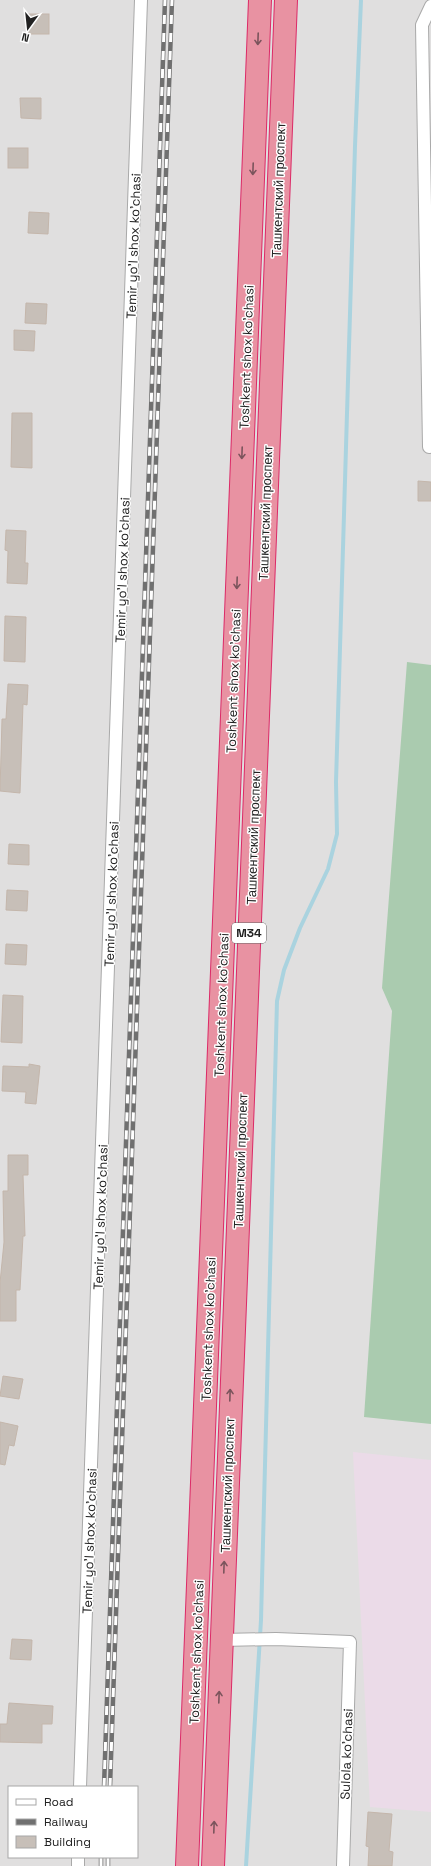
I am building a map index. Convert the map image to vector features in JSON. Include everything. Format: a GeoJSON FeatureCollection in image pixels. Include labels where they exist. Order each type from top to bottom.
{"type":"FeatureCollection","features":[{"type":"Feature","properties":{"kind":"highway","name":"Toshkent shox ko'chasi"},"geometry":{"type":"LineString","coordinates":[[187,1866],[260,0]]}},
{"type":"Feature","properties":{"kind":"highway","name":"Ташкентский проспект"},"geometry":{"type":"LineString","coordinates":[[213,1866],[286,0]]}},
{"type":"Feature","properties":{"kind":"street","name":"Temir yo'l shox ko'chasi"},"geometry":{"type":"LineString","coordinates":[[80,1786],[142,0]]}},
{"type":"Feature","properties":{"kind":"street"},"geometry":{"type":"LineString","coordinates":[[429,447],[422,25],[431,6]]}},
{"type":"Feature","properties":{"kind":"street","name":"Sulola ko'chasi"},"geometry":{"type":"LineString","coordinates":[[221,1640],[276,1639],[350,1642],[343,1866]]}},
{"type":"Feature","properties":{"kind":"shaded area"},"geometry":{"type":"Polygon","coordinates":[[[0,0],[431,0],[431,1866],[0,1866],[0,0]]]}},
{"type":"Feature","properties":{"kind":"shaded area"},"geometry":{"type":"Polygon","coordinates":[[[353,1452],[431,1460],[431,1812],[370,1807],[353,1452]]]}},
{"type":"Feature","properties":{"kind":"green space"},"geometry":{"type":"Polygon","coordinates":[[[407,662],[431,665],[431,1424],[364,1417],[392,1011],[382,988],[407,662]]]}},
{"type":"Feature","properties":{"kind":"building"},"geometry":{"type":"Polygon","coordinates":[[[28,14],[49,14],[49,34],[28,34],[28,14]]]}},
{"type":"Feature","properties":{"kind":"building"},"geometry":{"type":"Polygon","coordinates":[[[20,98],[41,98],[41,119],[21,118],[20,98]]]}},
{"type":"Feature","properties":{"kind":"building"},"geometry":{"type":"Polygon","coordinates":[[[8,148],[28,148],[28,168],[8,168],[8,148]]]}},
{"type":"Feature","properties":{"kind":"building"},"geometry":{"type":"Polygon","coordinates":[[[29,212],[49,213],[48,234],[28,233],[29,212]]]}},
{"type":"Feature","properties":{"kind":"building"},"geometry":{"type":"Polygon","coordinates":[[[26,303],[47,304],[46,324],[25,323],[26,303]]]}},
{"type":"Feature","properties":{"kind":"building"},"geometry":{"type":"Polygon","coordinates":[[[14,330],[35,331],[34,351],[14,350],[14,330]]]}},
{"type":"Feature","properties":{"kind":"building"},"geometry":{"type":"Polygon","coordinates":[[[12,413],[32,413],[32,468],[11,467],[12,413]]]}},
{"type":"Feature","properties":{"kind":"building"},"geometry":{"type":"Polygon","coordinates":[[[418,481],[431,482],[431,501],[418,501],[418,481]]]}},
{"type":"Feature","properties":{"kind":"building"},"geometry":{"type":"Polygon","coordinates":[[[6,530],[26,531],[25,563],[28,563],[27,584],[7,583],[8,551],[5,550],[6,530]]]}},
{"type":"Feature","properties":{"kind":"building"},"geometry":{"type":"Polygon","coordinates":[[[5,616],[26,617],[25,662],[4,661],[5,616]]]}},
{"type":"Feature","properties":{"kind":"building"},"geometry":{"type":"Polygon","coordinates":[[[8,684],[28,685],[27,705],[23,704],[20,793],[0,791],[2,719],[6,719],[8,684]]]}},
{"type":"Feature","properties":{"kind":"building"},"geometry":{"type":"Polygon","coordinates":[[[9,844],[29,845],[29,865],[8,864],[9,844]]]}},
{"type":"Feature","properties":{"kind":"building"},"geometry":{"type":"Polygon","coordinates":[[[7,890],[28,891],[27,911],[6,910],[7,890]]]}},
{"type":"Feature","properties":{"kind":"building"},"geometry":{"type":"Polygon","coordinates":[[[6,944],[27,945],[26,965],[5,964],[6,944]]]}},
{"type":"Feature","properties":{"kind":"building"},"geometry":{"type":"Polygon","coordinates":[[[3,995],[23,996],[22,1043],[1,1042],[3,995]]]}},
{"type":"Feature","properties":{"kind":"building"},"geometry":{"type":"Polygon","coordinates":[[[29,1064],[40,1066],[36,1104],[25,1103],[26,1092],[2,1091],[3,1066],[29,1067],[29,1064]]]}},
{"type":"Feature","properties":{"kind":"building"},"geometry":{"type":"Polygon","coordinates":[[[8,1155],[28,1155],[28,1175],[23,1175],[25,1236],[23,1236],[20,1290],[16,1290],[16,1321],[0,1321],[0,1283],[4,1242],[3,1191],[8,1191],[8,1155]]]}},
{"type":"Feature","properties":{"kind":"building"},"geometry":{"type":"Polygon","coordinates":[[[3,1376],[23,1379],[19,1399],[0,1396],[3,1376]]]}},
{"type":"Feature","properties":{"kind":"building"},"geometry":{"type":"Polygon","coordinates":[[[0,1422],[18,1426],[14,1446],[9,1445],[5,1465],[0,1464],[0,1422]]]}},
{"type":"Feature","properties":{"kind":"building"},"geometry":{"type":"Polygon","coordinates":[[[12,1639],[32,1640],[31,1660],[10,1659],[12,1639]]]}},
{"type":"Feature","properties":{"kind":"building"},"geometry":{"type":"Polygon","coordinates":[[[9,1703],[53,1706],[52,1724],[42,1724],[42,1743],[0,1742],[0,1724],[7,1724],[9,1703]]]}},
{"type":"Feature","properties":{"kind":"building"},"geometry":{"type":"Polygon","coordinates":[[[368,1812],[392,1814],[389,1851],[393,1852],[392,1866],[368,1866],[369,1847],[366,1846],[368,1812]]]}},
{"type":"Feature","properties":{"kind":"waterway"},"geometry":{"type":"LineString","coordinates":[[246,1866],[261,1620],[277,1001],[284,970],[300,928],[328,869],[337,834],[336,782],[355,146],[361,0]]}},
{"type":"Feature","properties":{"kind":"railway"},"geometry":{"type":"LineString","coordinates":[[104,1786],[165,0]]}},
{"type":"Feature","properties":{"kind":"railway"},"geometry":{"type":"LineString","coordinates":[[110,1786],[172,0]]}},
{"type":"Feature","properties":{"kind":"railway"},"geometry":{"type":"LineString","coordinates":[[101,1858],[101,1866]]}},
{"type":"Feature","properties":{"kind":"railway"},"geometry":{"type":"LineString","coordinates":[[108,1858],[108,1866]]}}]}
